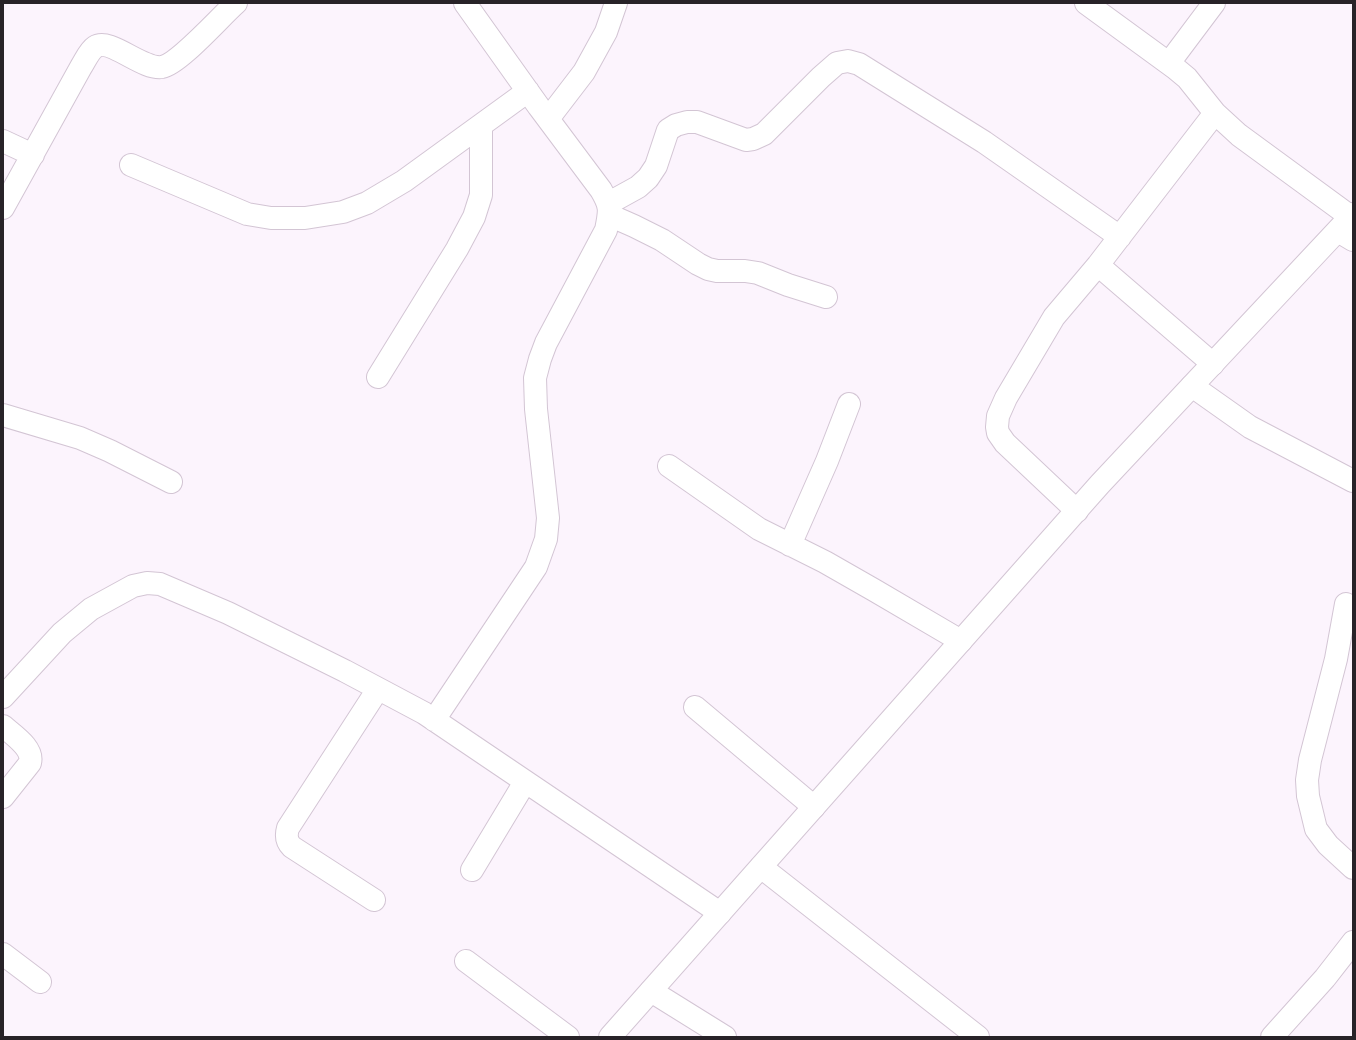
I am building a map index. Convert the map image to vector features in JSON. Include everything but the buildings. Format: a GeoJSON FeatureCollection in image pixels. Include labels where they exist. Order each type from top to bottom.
{"type":"FeatureCollection","features":[{"type":"Feature","properties":{"kind":"street"},"geometry":{"type":"LineString","coordinates":[[434,720],[536,567],[542,552],[546,540],[548,518],[536,409],[535,378],[546,343],[606,230],[609,209],[601,190],[465,3]]}},
{"type":"Feature","properties":{"kind":"street"},"geometry":{"type":"LineString","coordinates":[[548,119],[584,72],[606,32],[616,3]]}},
{"type":"Feature","properties":{"kind":"street"},"geometry":{"type":"LineString","coordinates":[[610,1037],[1077,511],[1192,386],[1349,226],[1215,113],[1187,78],[1169,63],[1086,3]]}},
{"type":"Feature","properties":{"kind":"street"},"geometry":{"type":"LineString","coordinates":[[1169,63],[1214,3]]}},
{"type":"Feature","properties":{"kind":"street"},"geometry":{"type":"LineString","coordinates":[[3,208],[91,51],[95,47],[104,45],[144,63],[155,67],[162,67],[175,60],[226,6]]}},
{"type":"Feature","properties":{"kind":"street"},"geometry":{"type":"LineString","coordinates":[[609,209],[648,178],[656,166],[668,130],[676,125],[687,122],[697,122],[746,140],[753,139],[764,134],[837,63],[848,61],[859,64],[984,142],[1120,237]]}},
{"type":"Feature","properties":{"kind":"street"},"geometry":{"type":"LineString","coordinates":[[131,165],[247,214],[271,218],[305,218],[343,212],[367,203],[404,181],[528,91]]}},
{"type":"Feature","properties":{"kind":"street"},"geometry":{"type":"LineString","coordinates":[[1077,511],[1005,443],[998,433],[998,416],[1006,398],[1054,317],[1098,265],[1215,113]]}},
{"type":"Feature","properties":{"kind":"street"},"geometry":{"type":"LineString","coordinates":[[378,377],[457,248],[474,217],[481,195],[481,126]]}},
{"type":"Feature","properties":{"kind":"street"},"geometry":{"type":"LineString","coordinates":[[3,141],[33,155]]}},
{"type":"Feature","properties":{"kind":"street"},"geometry":{"type":"LineString","coordinates":[[609,209],[634,226],[662,240],[708,269],[716,271],[745,271],[758,274],[788,286],[826,297]]}},
{"type":"Feature","properties":{"kind":"street"},"geometry":{"type":"LineString","coordinates":[[1098,265],[1213,364]]}},
{"type":"Feature","properties":{"kind":"street"},"geometry":{"type":"LineString","coordinates":[[1192,386],[1250,427],[1353,481]]}},
{"type":"Feature","properties":{"kind":"street"},"geometry":{"type":"LineString","coordinates":[[790,545],[827,461],[849,404]]}},
{"type":"Feature","properties":{"kind":"street"},"geometry":{"type":"LineString","coordinates":[[3,416],[80,438],[110,451],[171,482]]}},
{"type":"Feature","properties":{"kind":"street"},"geometry":{"type":"LineString","coordinates":[[669,466],[759,529],[825,562],[961,641]]}},
{"type":"Feature","properties":{"kind":"street"},"geometry":{"type":"LineString","coordinates":[[3,697],[62,633],[102,602],[126,589],[140,584],[153,582],[166,585],[228,612],[424,713],[720,913]]}},
{"type":"Feature","properties":{"kind":"street"},"geometry":{"type":"LineString","coordinates":[[1346,604],[1336,659],[1310,760],[1307,780],[1308,796],[1316,829],[1328,844],[1353,868]]}},
{"type":"Feature","properties":{"kind":"street"},"geometry":{"type":"LineString","coordinates":[[374,900],[288,844],[287,832],[288,828],[378,689]]}},
{"type":"Feature","properties":{"kind":"street"},"geometry":{"type":"LineString","coordinates":[[695,707],[814,807]]}},
{"type":"Feature","properties":{"kind":"street"},"geometry":{"type":"LineString","coordinates":[[3,726],[25,747],[30,754],[31,759],[30,763],[3,797]]}},
{"type":"Feature","properties":{"kind":"street"},"geometry":{"type":"LineString","coordinates":[[472,870],[525,782]]}},
{"type":"Feature","properties":{"kind":"street"},"geometry":{"type":"LineString","coordinates":[[761,867],[978,1037]]}},
{"type":"Feature","properties":{"kind":"street"},"geometry":{"type":"LineString","coordinates":[[1272,1037],[1324,978],[1353,942]]}},
{"type":"Feature","properties":{"kind":"street"},"geometry":{"type":"LineString","coordinates":[[3,954],[40,982]]}},
{"type":"Feature","properties":{"kind":"street"},"geometry":{"type":"LineString","coordinates":[[466,961],[568,1037]]}},
{"type":"Feature","properties":{"kind":"street"},"geometry":{"type":"LineString","coordinates":[[651,991],[725,1037]]}}]}
